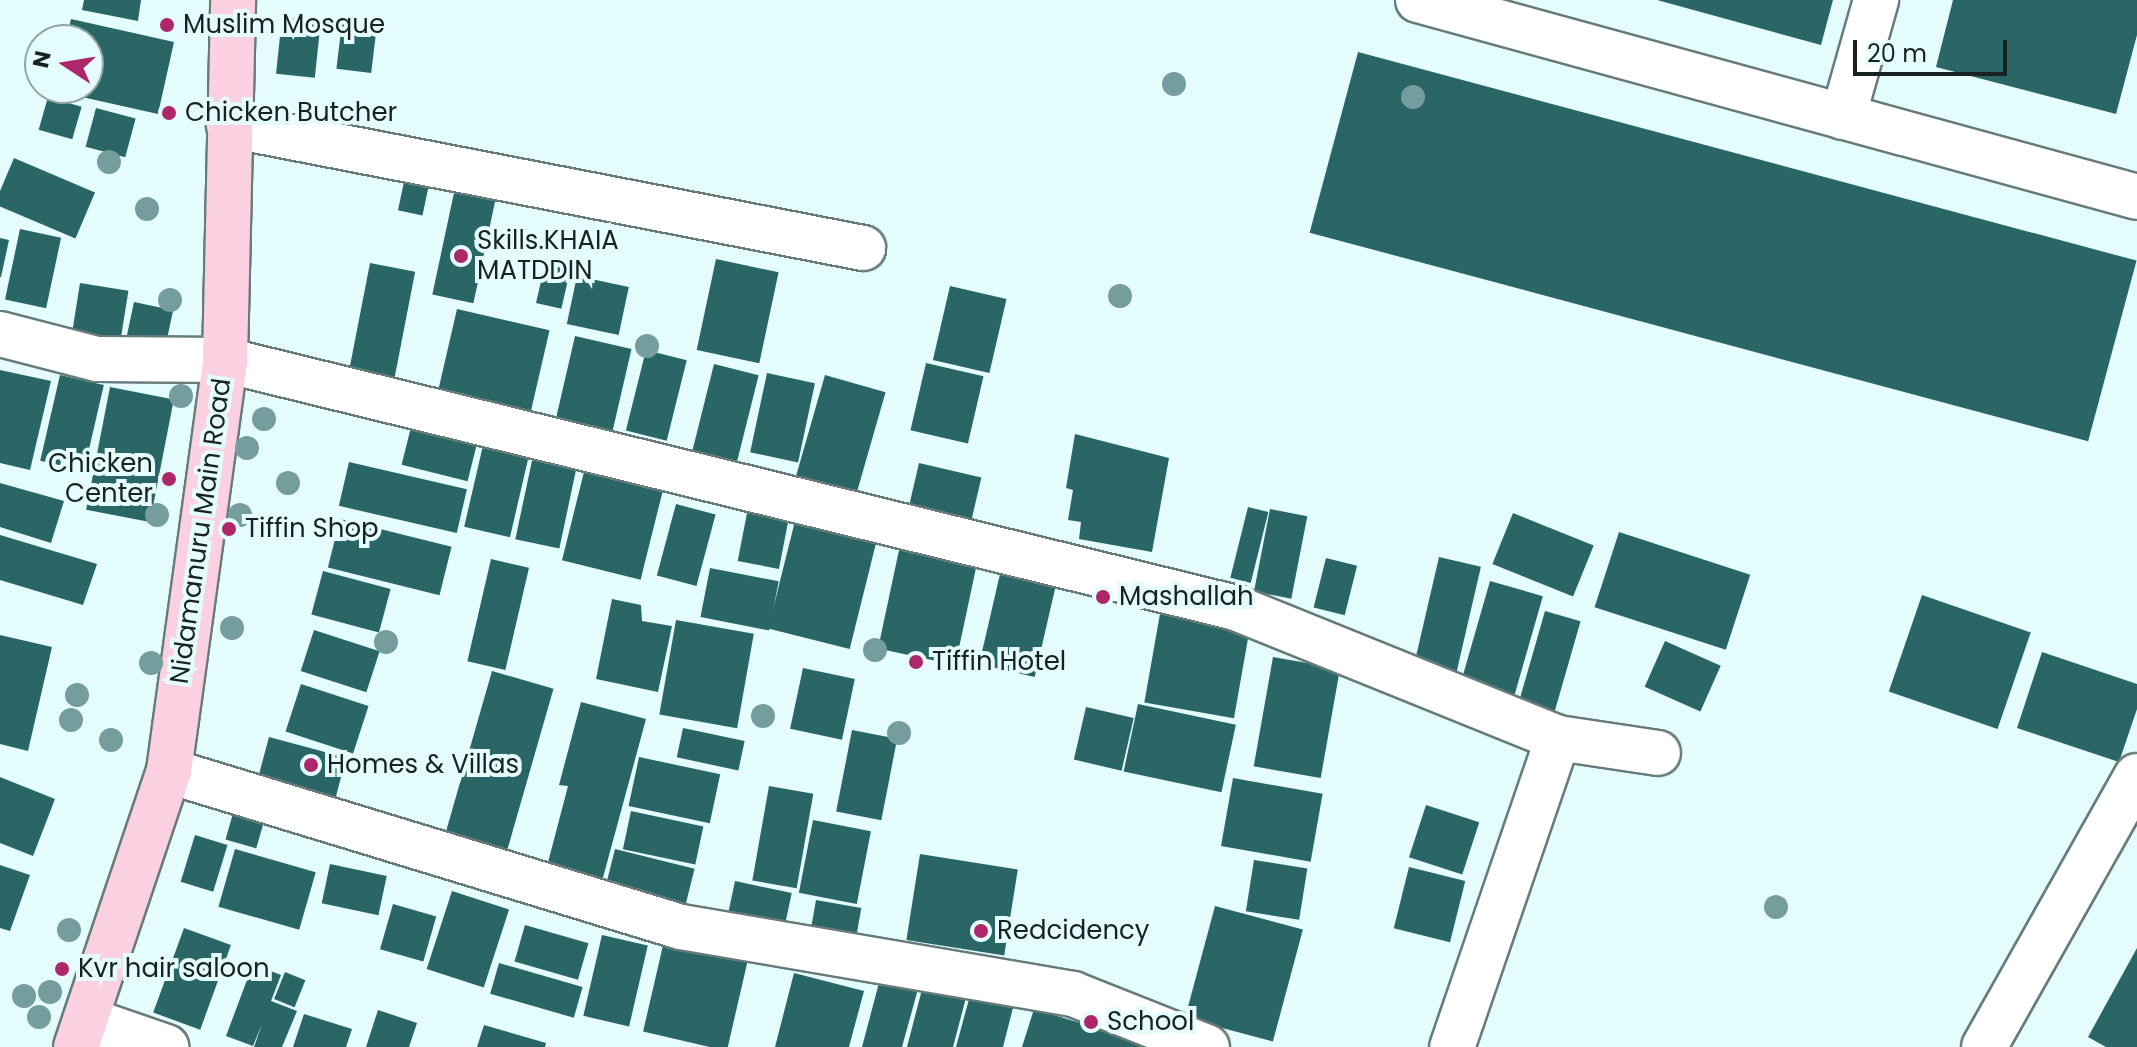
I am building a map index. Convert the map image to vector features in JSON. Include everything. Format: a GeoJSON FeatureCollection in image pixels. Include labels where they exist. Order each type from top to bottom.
{"type":"FeatureCollection","features":[{"type":"Feature","properties":{"kind":"main road","name":"Nidamanuru Main Road"},"geometry":{"type":"LineString","coordinates":[[82,1034],[169,771],[225,360],[233,0]]}},
{"type":"Feature","properties":{"kind":"street"},"geometry":{"type":"LineString","coordinates":[[1418,0],[1535,16],[1843,117],[2136,194]]}},
{"type":"Feature","properties":{"kind":"street"},"geometry":{"type":"LineString","coordinates":[[1843,117],[1876,0]]}},
{"type":"Feature","properties":{"kind":"street"},"geometry":{"type":"LineString","coordinates":[[229,125],[863,248]]}},
{"type":"Feature","properties":{"kind":"street"},"geometry":{"type":"LineString","coordinates":[[0,334],[97,359],[225,360],[1236,608],[1558,738],[1658,753]]}},
{"type":"Feature","properties":{"kind":"street"},"geometry":{"type":"LineString","coordinates":[[1452,1047],[1558,738]]}},
{"type":"Feature","properties":{"kind":"street"},"geometry":{"type":"LineString","coordinates":[[169,771],[681,927],[1073,994],[1207,1047]]}},
{"type":"Feature","properties":{"kind":"street"},"geometry":{"type":"LineString","coordinates":[[1984,1047],[2137,776]]}},
{"type":"Feature","properties":{"kind":"street"},"geometry":{"type":"LineString","coordinates":[[82,1034],[166,1047]]}},
{"type":"Feature","properties":{"kind":"building"},"geometry":{"type":"Polygon","coordinates":[[[84,0],[141,0],[138,21],[82,10],[84,0]]]}},
{"type":"Feature","properties":{"kind":"building"},"geometry":{"type":"Polygon","coordinates":[[[1657,0],[1833,0],[1821,45],[1657,0]]]}},
{"type":"Feature","properties":{"kind":"building"},"geometry":{"type":"Polygon","coordinates":[[[1953,0],[2137,0],[2137,35],[2116,114],[1936,67],[1953,0]]]}},
{"type":"Feature","properties":{"kind":"building"},"geometry":{"type":"Polygon","coordinates":[[[282,17],[321,21],[315,78],[276,74],[282,17]]]}},
{"type":"Feature","properties":{"kind":"building"},"geometry":{"type":"Polygon","coordinates":[[[71,19],[93,24],[70,24],[71,19]]]}},
{"type":"Feature","properties":{"kind":"building"},"geometry":{"type":"Polygon","coordinates":[[[342,23],[377,27],[371,73],[336,69],[342,23]]]}},
{"type":"Feature","properties":{"kind":"building"},"geometry":{"type":"Polygon","coordinates":[[[104,26],[174,42],[158,114],[104,102],[104,26]]]}},
{"type":"Feature","properties":{"kind":"building"},"geometry":{"type":"Polygon","coordinates":[[[1358,52],[2137,261],[2088,441],[1310,233],[1358,52]]]}},
{"type":"Feature","properties":{"kind":"building"},"geometry":{"type":"Polygon","coordinates":[[[46,104],[82,107],[72,139],[39,130],[46,104]]]}},
{"type":"Feature","properties":{"kind":"building"},"geometry":{"type":"Polygon","coordinates":[[[96,108],[136,119],[125,157],[86,147],[96,108]]]}},
{"type":"Feature","properties":{"kind":"building"},"geometry":{"type":"Polygon","coordinates":[[[14,158],[95,192],[75,238],[0,206],[0,191],[14,158]]]}},
{"type":"Feature","properties":{"kind":"building"},"geometry":{"type":"Polygon","coordinates":[[[404,182],[428,187],[422,216],[398,210],[404,182]]]}},
{"type":"Feature","properties":{"kind":"building"},"geometry":{"type":"Polygon","coordinates":[[[455,188],[496,197],[473,303],[432,295],[455,188]]]}},
{"type":"Feature","properties":{"kind":"building"},"geometry":{"type":"Polygon","coordinates":[[[20,229],[61,238],[46,308],[5,299],[20,229]]]}},
{"type":"Feature","properties":{"kind":"building"},"geometry":{"type":"Polygon","coordinates":[[[0,238],[9,240],[1,277],[0,277],[0,238]]]}},
{"type":"Feature","properties":{"kind":"building"},"geometry":{"type":"Polygon","coordinates":[[[716,259],[779,272],[759,363],[697,350],[716,259]]]}},
{"type":"Feature","properties":{"kind":"building"},"geometry":{"type":"Polygon","coordinates":[[[370,263],[415,272],[393,384],[348,375],[370,263]]]}},
{"type":"Feature","properties":{"kind":"building"},"geometry":{"type":"Polygon","coordinates":[[[545,264],[570,270],[561,309],[536,303],[545,264]]]}},
{"type":"Feature","properties":{"kind":"building"},"geometry":{"type":"Polygon","coordinates":[[[577,276],[629,287],[619,335],[567,324],[577,276]]]}},
{"type":"Feature","properties":{"kind":"building"},"geometry":{"type":"Polygon","coordinates":[[[80,283],[128,291],[120,341],[72,333],[80,283]]]}},
{"type":"Feature","properties":{"kind":"building"},"geometry":{"type":"Polygon","coordinates":[[[950,286],[1007,299],[989,373],[933,360],[950,286]]]}},
{"type":"Feature","properties":{"kind":"building"},"geometry":{"type":"Polygon","coordinates":[[[134,302],[173,310],[166,345],[127,336],[134,302]]]}},
{"type":"Feature","properties":{"kind":"building"},"geometry":{"type":"Polygon","coordinates":[[[457,309],[550,330],[531,410],[439,389],[457,309]]]}},
{"type":"Feature","properties":{"kind":"building"},"geometry":{"type":"Polygon","coordinates":[[[575,336],[632,349],[611,438],[555,425],[575,336]]]}},
{"type":"Feature","properties":{"kind":"building"},"geometry":{"type":"Polygon","coordinates":[[[646,350],[687,360],[667,441],[626,431],[646,350]]]}},
{"type":"Feature","properties":{"kind":"building"},"geometry":{"type":"Polygon","coordinates":[[[926,363],[983,376],[968,444],[910,430],[926,363]]]}},
{"type":"Feature","properties":{"kind":"building"},"geometry":{"type":"Polygon","coordinates":[[[714,364],[759,375],[736,467],[691,456],[714,364]]]}},
{"type":"Feature","properties":{"kind":"building"},"geometry":{"type":"Polygon","coordinates":[[[0,370],[51,381],[30,470],[0,463],[0,370]]]}},
{"type":"Feature","properties":{"kind":"building"},"geometry":{"type":"Polygon","coordinates":[[[767,373],[815,383],[798,462],[750,452],[767,373]]]}},
{"type":"Feature","properties":{"kind":"building"},"geometry":{"type":"Polygon","coordinates":[[[60,375],[104,385],[84,471],[40,461],[60,375]]]}},
{"type":"Feature","properties":{"kind":"building"},"geometry":{"type":"Polygon","coordinates":[[[825,375],[886,392],[855,498],[795,481],[825,375]]]}},
{"type":"Feature","properties":{"kind":"building"},"geometry":{"type":"Polygon","coordinates":[[[110,387],[174,399],[150,522],[86,510],[110,387]]]}},
{"type":"Feature","properties":{"kind":"building"},"geometry":{"type":"Polygon","coordinates":[[[412,423],[478,439],[468,481],[402,465],[412,423]]]}},
{"type":"Feature","properties":{"kind":"building"},"geometry":{"type":"Polygon","coordinates":[[[1075,434],[1169,458],[1152,552],[1079,539],[1081,522],[1068,520],[1073,490],[1066,488],[1075,434]]]}},
{"type":"Feature","properties":{"kind":"building"},"geometry":{"type":"Polygon","coordinates":[[[484,441],[530,452],[510,537],[464,527],[484,441]]]}},
{"type":"Feature","properties":{"kind":"building"},"geometry":{"type":"Polygon","coordinates":[[[533,456],[577,465],[559,548],[515,539],[533,456]]]}},
{"type":"Feature","properties":{"kind":"building"},"geometry":{"type":"Polygon","coordinates":[[[349,462],[467,489],[457,533],[339,506],[349,462]]]}},
{"type":"Feature","properties":{"kind":"building"},"geometry":{"type":"Polygon","coordinates":[[[919,463],[981,477],[968,535],[906,520],[919,463]]]}},
{"type":"Feature","properties":{"kind":"building"},"geometry":{"type":"Polygon","coordinates":[[[585,468],[664,488],[641,580],[562,560],[585,468]]]}},
{"type":"Feature","properties":{"kind":"building"},"geometry":{"type":"Polygon","coordinates":[[[0,483],[64,501],[51,543],[0,527],[0,483]]]}},
{"type":"Feature","properties":{"kind":"building"},"geometry":{"type":"Polygon","coordinates":[[[676,504],[716,515],[696,586],[657,575],[676,504]]]}},
{"type":"Feature","properties":{"kind":"building"},"geometry":{"type":"Polygon","coordinates":[[[1248,507],[1268,512],[1251,583],[1230,578],[1248,507]]]}},
{"type":"Feature","properties":{"kind":"building"},"geometry":{"type":"Polygon","coordinates":[[[748,508],[789,516],[779,569],[738,561],[748,508]]]}},
{"type":"Feature","properties":{"kind":"building"},"geometry":{"type":"Polygon","coordinates":[[[1270,509],[1307,516],[1291,599],[1254,591],[1270,509]]]}},
{"type":"Feature","properties":{"kind":"building"},"geometry":{"type":"Polygon","coordinates":[[[1513,513],[1594,546],[1573,597],[1492,564],[1513,513]]]}},
{"type":"Feature","properties":{"kind":"building"},"geometry":{"type":"Polygon","coordinates":[[[796,517],[878,537],[850,649],[768,629],[796,517]]]}},
{"type":"Feature","properties":{"kind":"building"},"geometry":{"type":"Polygon","coordinates":[[[340,519],[452,547],[439,595],[328,568],[340,519]]]}},
{"type":"Feature","properties":{"kind":"building"},"geometry":{"type":"Polygon","coordinates":[[[1619,532],[1750,575],[1726,650],[1595,607],[1619,532]]]}},
{"type":"Feature","properties":{"kind":"building"},"geometry":{"type":"Polygon","coordinates":[[[0,535],[97,564],[83,605],[0,580],[0,535]]]}},
{"type":"Feature","properties":{"kind":"building"},"geometry":{"type":"Polygon","coordinates":[[[902,536],[979,552],[955,665],[878,648],[902,536]]]}},
{"type":"Feature","properties":{"kind":"building"},"geometry":{"type":"Polygon","coordinates":[[[1439,557],[1481,567],[1455,680],[1413,670],[1439,557]]]}},
{"type":"Feature","properties":{"kind":"building"},"geometry":{"type":"Polygon","coordinates":[[[1326,558],[1357,566],[1345,615],[1314,607],[1326,558]]]}},
{"type":"Feature","properties":{"kind":"building"},"geometry":{"type":"Polygon","coordinates":[[[491,559],[529,568],[505,670],[467,661],[491,559]]]}},
{"type":"Feature","properties":{"kind":"building"},"geometry":{"type":"Polygon","coordinates":[[[1003,561],[1059,574],[1035,677],[979,664],[1003,561]]]}},
{"type":"Feature","properties":{"kind":"building"},"geometry":{"type":"Polygon","coordinates":[[[710,568],[779,581],[769,630],[700,617],[710,568]]]}},
{"type":"Feature","properties":{"kind":"building"},"geometry":{"type":"Polygon","coordinates":[[[323,571],[391,589],[379,633],[311,614],[323,571]]]}},
{"type":"Feature","properties":{"kind":"building"},"geometry":{"type":"Polygon","coordinates":[[[1490,581],[1543,596],[1513,701],[1460,686],[1490,581]]]}},
{"type":"Feature","properties":{"kind":"building"},"geometry":{"type":"Polygon","coordinates":[[[1922,595],[2031,632],[1998,729],[1889,691],[1922,595]]]}},
{"type":"Feature","properties":{"kind":"building"},"geometry":{"type":"Polygon","coordinates":[[[612,599],[641,605],[642,621],[672,626],[658,692],[596,679],[612,599]]]}},
{"type":"Feature","properties":{"kind":"building"},"geometry":{"type":"Polygon","coordinates":[[[1161,608],[1251,624],[1234,718],[1144,703],[1161,608]]]}},
{"type":"Feature","properties":{"kind":"building"},"geometry":{"type":"Polygon","coordinates":[[[1545,611],[1581,621],[1555,712],[1519,701],[1545,611]]]}},
{"type":"Feature","properties":{"kind":"building"},"geometry":{"type":"Polygon","coordinates":[[[676,620],[754,634],[737,728],[659,715],[676,620]]]}},
{"type":"Feature","properties":{"kind":"building"},"geometry":{"type":"Polygon","coordinates":[[[314,630],[380,651],[366,692],[301,671],[314,630]]]}},
{"type":"Feature","properties":{"kind":"building"},"geometry":{"type":"Polygon","coordinates":[[[0,635],[52,647],[28,751],[0,744],[0,635]]]}},
{"type":"Feature","properties":{"kind":"building"},"geometry":{"type":"Polygon","coordinates":[[[1665,641],[1721,666],[1700,711],[1645,687],[1665,641]]]}},
{"type":"Feature","properties":{"kind":"building"},"geometry":{"type":"Polygon","coordinates":[[[2042,652],[2137,684],[2137,709],[2119,762],[2017,728],[2042,652]]]}},
{"type":"Feature","properties":{"kind":"building"},"geometry":{"type":"Polygon","coordinates":[[[1273,657],[1340,669],[1321,778],[1254,766],[1273,657]]]}},
{"type":"Feature","properties":{"kind":"building"},"geometry":{"type":"Polygon","coordinates":[[[803,668],[855,679],[842,740],[790,729],[803,668]]]}},
{"type":"Feature","properties":{"kind":"building"},"geometry":{"type":"Polygon","coordinates":[[[492,671],[554,689],[507,851],[445,833],[492,671]]]}},
{"type":"Feature","properties":{"kind":"building"},"geometry":{"type":"Polygon","coordinates":[[[301,684],[369,706],[353,753],[286,732],[301,684]]]}},
{"type":"Feature","properties":{"kind":"building"},"geometry":{"type":"Polygon","coordinates":[[[581,702],[646,719],[601,885],[546,870],[568,786],[559,785],[581,702]]]}},
{"type":"Feature","properties":{"kind":"building"},"geometry":{"type":"Polygon","coordinates":[[[1138,704],[1236,725],[1221,792],[1124,771],[1138,704]]]}},
{"type":"Feature","properties":{"kind":"building"},"geometry":{"type":"Polygon","coordinates":[[[1086,707],[1134,718],[1122,771],[1074,760],[1086,707]]]}},
{"type":"Feature","properties":{"kind":"building"},"geometry":{"type":"Polygon","coordinates":[[[683,728],[745,741],[738,770],[677,757],[683,728]]]}},
{"type":"Feature","properties":{"kind":"building"},"geometry":{"type":"Polygon","coordinates":[[[852,730],[897,739],[881,820],[836,811],[852,730]]]}},
{"type":"Feature","properties":{"kind":"building"},"geometry":{"type":"Polygon","coordinates":[[[269,737],[346,758],[335,801],[257,780],[269,737]]]}},
{"type":"Feature","properties":{"kind":"building"},"geometry":{"type":"Polygon","coordinates":[[[639,757],[720,774],[710,823],[629,806],[639,757]]]}},
{"type":"Feature","properties":{"kind":"building"},"geometry":{"type":"Polygon","coordinates":[[[0,777],[55,799],[33,856],[0,843],[0,777]]]}},
{"type":"Feature","properties":{"kind":"building"},"geometry":{"type":"Polygon","coordinates":[[[1233,778],[1323,794],[1311,862],[1221,846],[1233,778]]]}},
{"type":"Feature","properties":{"kind":"building"},"geometry":{"type":"Polygon","coordinates":[[[769,786],[813,794],[797,888],[752,881],[769,786]]]}},
{"type":"Feature","properties":{"kind":"building"},"geometry":{"type":"Polygon","coordinates":[[[236,803],[267,812],[256,848],[226,840],[236,803]]]}},
{"type":"Feature","properties":{"kind":"building"},"geometry":{"type":"Polygon","coordinates":[[[1426,805],[1479,822],[1462,875],[1409,857],[1426,805]]]}},
{"type":"Feature","properties":{"kind":"building"},"geometry":{"type":"Polygon","coordinates":[[[631,811],[703,826],[695,865],[623,849],[631,811]]]}},
{"type":"Feature","properties":{"kind":"building"},"geometry":{"type":"Polygon","coordinates":[[[813,820],[871,831],[857,904],[799,893],[813,820]]]}},
{"type":"Feature","properties":{"kind":"building"},"geometry":{"type":"Polygon","coordinates":[[[195,835],[228,845],[213,892],[181,882],[195,835]]]}},
{"type":"Feature","properties":{"kind":"building"},"geometry":{"type":"Polygon","coordinates":[[[235,849],[316,872],[299,930],[218,907],[235,849]]]}},
{"type":"Feature","properties":{"kind":"building"},"geometry":{"type":"Polygon","coordinates":[[[615,849],[695,869],[684,910],[605,890],[615,849]]]}},
{"type":"Feature","properties":{"kind":"building"},"geometry":{"type":"Polygon","coordinates":[[[920,854],[1018,869],[1004,955],[906,940],[920,854]]]}},
{"type":"Feature","properties":{"kind":"building"},"geometry":{"type":"Polygon","coordinates":[[[1254,860],[1307,868],[1299,920],[1246,911],[1254,860]]]}},
{"type":"Feature","properties":{"kind":"building"},"geometry":{"type":"Polygon","coordinates":[[[330,864],[387,876],[378,915],[322,903],[330,864]]]}},
{"type":"Feature","properties":{"kind":"building"},"geometry":{"type":"Polygon","coordinates":[[[0,865],[30,875],[10,931],[0,928],[0,865]]]}},
{"type":"Feature","properties":{"kind":"building"},"geometry":{"type":"Polygon","coordinates":[[[1409,867],[1465,881],[1450,942],[1394,928],[1409,867]]]}},
{"type":"Feature","properties":{"kind":"building"},"geometry":{"type":"Polygon","coordinates":[[[735,881],[792,893],[784,931],[727,919],[735,881]]]}},
{"type":"Feature","properties":{"kind":"building"},"geometry":{"type":"Polygon","coordinates":[[[452,891],[509,910],[484,988],[427,969],[452,891]]]}},
{"type":"Feature","properties":{"kind":"building"},"geometry":{"type":"Polygon","coordinates":[[[816,900],[861,908],[856,937],[811,929],[816,900]]]}},
{"type":"Feature","properties":{"kind":"building"},"geometry":{"type":"Polygon","coordinates":[[[393,904],[436,916],[423,962],[380,949],[393,904]]]}},
{"type":"Feature","properties":{"kind":"building"},"geometry":{"type":"Polygon","coordinates":[[[1215,906],[1303,930],[1273,1042],[1185,1018],[1215,906]]]}},
{"type":"Feature","properties":{"kind":"building"},"geometry":{"type":"Polygon","coordinates":[[[525,925],[588,943],[578,980],[515,962],[525,925]]]}},
{"type":"Feature","properties":{"kind":"building"},"geometry":{"type":"Polygon","coordinates":[[[184,928],[231,945],[200,1030],[153,1013],[184,928]]]}},
{"type":"Feature","properties":{"kind":"building"},"geometry":{"type":"Polygon","coordinates":[[[602,935],[648,946],[629,1026],[583,1016],[602,935]]]}},
{"type":"Feature","properties":{"kind":"building"},"geometry":{"type":"Polygon","coordinates":[[[664,941],[748,960],[728,1047],[710,1047],[643,1032],[664,941]]]}},
{"type":"Feature","properties":{"kind":"building"},"geometry":{"type":"Polygon","coordinates":[[[2137,948],[2137,1047],[2106,1047],[2088,1037],[2137,948]]]}},
{"type":"Feature","properties":{"kind":"building"},"geometry":{"type":"Polygon","coordinates":[[[499,963],[583,987],[574,1018],[490,994],[499,963]]]}},
{"type":"Feature","properties":{"kind":"building"},"geometry":{"type":"Polygon","coordinates":[[[253,964],[281,975],[271,1001],[297,1011],[282,1047],[254,1047],[262,1024],[253,1046],[226,1036],[253,964]]]}},
{"type":"Feature","properties":{"kind":"building"},"geometry":{"type":"Polygon","coordinates":[[[285,972],[305,980],[295,1007],[274,999],[285,972]]]}},
{"type":"Feature","properties":{"kind":"building"},"geometry":{"type":"Polygon","coordinates":[[[794,973],[864,991],[849,1047],[775,1047],[794,973]]]}},
{"type":"Feature","properties":{"kind":"building"},"geometry":{"type":"Polygon","coordinates":[[[925,978],[968,990],[953,1047],[907,1047],[925,978]]]}},
{"type":"Feature","properties":{"kind":"building"},"geometry":{"type":"Polygon","coordinates":[[[880,979],[918,989],[902,1047],[862,1047],[880,979]]]}},
{"type":"Feature","properties":{"kind":"building"},"geometry":{"type":"Polygon","coordinates":[[[972,988],[1015,1000],[1003,1047],[956,1047],[972,988]]]}},
{"type":"Feature","properties":{"kind":"building"},"geometry":{"type":"Polygon","coordinates":[[[1034,1009],[1156,1046],[1022,1047],[1034,1009]]]}},
{"type":"Feature","properties":{"kind":"building"},"geometry":{"type":"Polygon","coordinates":[[[378,1010],[417,1023],[409,1047],[366,1047],[378,1010]]]}},
{"type":"Feature","properties":{"kind":"building"},"geometry":{"type":"Polygon","coordinates":[[[304,1014],[352,1029],[346,1047],[293,1047],[304,1014]]]}},
{"type":"Feature","properties":{"kind":"building"},"geometry":{"type":"Polygon","coordinates":[[[484,1025],[546,1043],[545,1047],[477,1047],[484,1025]]]}},
{"type":"Feature","properties":{"kind":"place","name":"Muslim Mosque"},"geometry":{"type":"Point","coordinates":[167,25]}},
{"type":"Feature","properties":{"kind":"place","name":"Chicken Butcher"},"geometry":{"type":"Point","coordinates":[169,113]}},
{"type":"Feature","properties":{"kind":"place","name":"Skills.KHAIA MATDDIN"},"geometry":{"type":"Point","coordinates":[461,256]}},
{"type":"Feature","properties":{"kind":"place","name":"Chicken Center"},"geometry":{"type":"Point","coordinates":[169,479]}},
{"type":"Feature","properties":{"kind":"place","name":"Tiffin Shop"},"geometry":{"type":"Point","coordinates":[229,529]}},
{"type":"Feature","properties":{"kind":"place","name":"Mashallah"},"geometry":{"type":"Point","coordinates":[1103,597]}},
{"type":"Feature","properties":{"kind":"place","name":"Tiffin Hotel"},"geometry":{"type":"Point","coordinates":[916,662]}},
{"type":"Feature","properties":{"kind":"place","name":"Homes & Villas"},"geometry":{"type":"Point","coordinates":[311,765]}},
{"type":"Feature","properties":{"kind":"place","name":"Redcidency"},"geometry":{"type":"Point","coordinates":[981,931]}},
{"type":"Feature","properties":{"kind":"place","name":"Kvr hair saloon"},"geometry":{"type":"Point","coordinates":[62,969]}},
{"type":"Feature","properties":{"kind":"place","name":"School"},"geometry":{"type":"Point","coordinates":[1091,1022]}}]}
